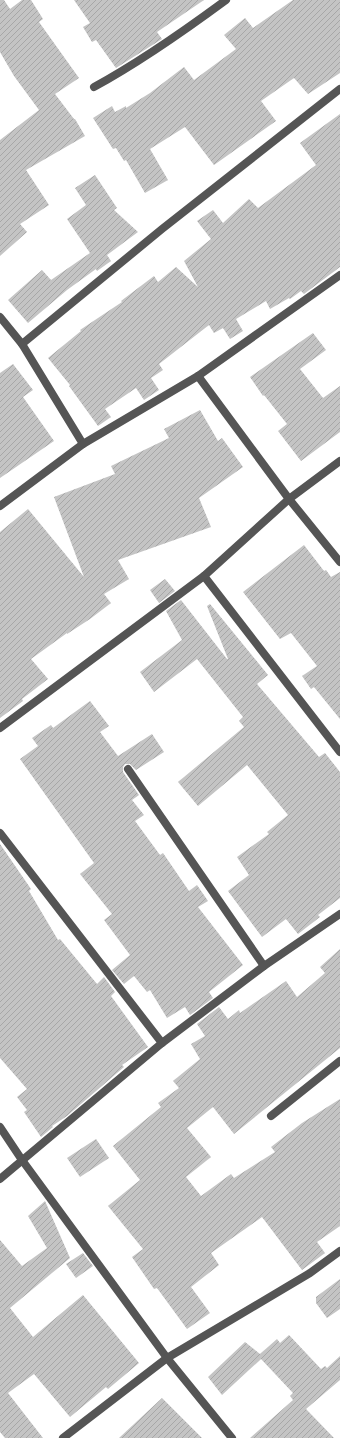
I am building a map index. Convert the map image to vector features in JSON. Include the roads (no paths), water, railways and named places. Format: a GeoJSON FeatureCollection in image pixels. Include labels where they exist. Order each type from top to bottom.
{"type":"FeatureCollection","features":[{"type":"Feature","properties":{"kind":"street"},"geometry":{"type":"LineString","coordinates":[[94,87],[186,28],[226,0]]}},
{"type":"Feature","properties":{"kind":"street"},"geometry":{"type":"LineString","coordinates":[[22,344],[162,229],[340,89]]}},
{"type":"Feature","properties":{"kind":"street"},"geometry":{"type":"LineString","coordinates":[[0,506],[83,444],[198,376],[340,275]]}},
{"type":"Feature","properties":{"kind":"street"},"geometry":{"type":"LineString","coordinates":[[0,317],[22,344],[83,444]]}},
{"type":"Feature","properties":{"kind":"street"},"geometry":{"type":"LineString","coordinates":[[198,376],[289,499],[340,562]]}},
{"type":"Feature","properties":{"kind":"street"},"geometry":{"type":"LineString","coordinates":[[0,728],[204,576],[289,499],[340,461]]}},
{"type":"Feature","properties":{"kind":"street"},"geometry":{"type":"LineString","coordinates":[[204,576],[340,752]]}},
{"type":"Feature","properties":{"kind":"street"},"geometry":{"type":"LineString","coordinates":[[128,769],[264,966]]}},
{"type":"Feature","properties":{"kind":"street"},"geometry":{"type":"LineString","coordinates":[[0,833],[162,1043]]}},
{"type":"Feature","properties":{"kind":"street"},"geometry":{"type":"LineString","coordinates":[[0,1179],[162,1043],[264,966],[340,914]]}},
{"type":"Feature","properties":{"kind":"street"},"geometry":{"type":"LineString","coordinates":[[271,1116],[340,1061]]}},
{"type":"Feature","properties":{"kind":"street"},"geometry":{"type":"LineString","coordinates":[[0,1127],[22,1160],[167,1358],[232,1438]]}},
{"type":"Feature","properties":{"kind":"street"},"geometry":{"type":"LineString","coordinates":[[64,1438],[167,1358],[310,1273],[340,1251]]}}]}
